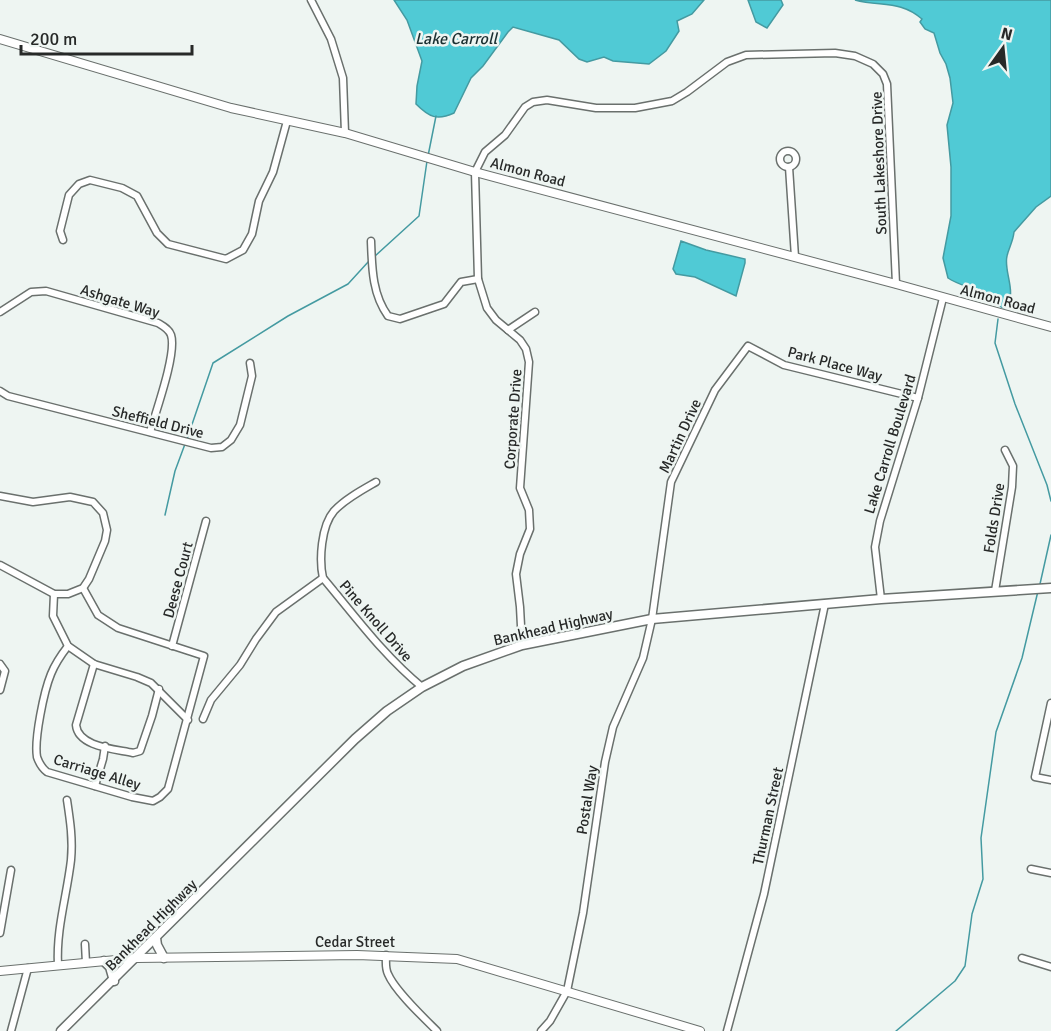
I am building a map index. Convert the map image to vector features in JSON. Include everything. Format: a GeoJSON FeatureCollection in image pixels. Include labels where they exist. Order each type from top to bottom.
{"type":"FeatureCollection","features":[{"type":"Feature","properties":{"kind":"main road","name":"Bankhead Highway"},"geometry":{"type":"LineString","coordinates":[[61,1031],[114,981],[352,742],[387,711],[422,687],[463,666],[522,645],[652,619],[881,598],[1051,588]]}},
{"type":"Feature","properties":{"kind":"main road"},"geometry":{"type":"LineString","coordinates":[[156,938],[164,958]]}},
{"type":"Feature","properties":{"kind":"main road"},"geometry":{"type":"LineString","coordinates":[[104,961],[110,967],[114,981]]}},
{"type":"Feature","properties":{"kind":"street"},"geometry":{"type":"LineString","coordinates":[[311,0],[331,39],[343,78],[345,134]]}},
{"type":"Feature","properties":{"kind":"street","name":"Almon Road"},"geometry":{"type":"LineString","coordinates":[[0,39],[231,108],[345,134],[475,172],[1051,327]]}},
{"type":"Feature","properties":{"kind":"street","name":"South Lakeshore Drive"},"geometry":{"type":"LineString","coordinates":[[475,172],[485,152],[505,135],[525,107],[533,102],[547,100],[596,108],[635,108],[672,101],[687,93],[727,62],[746,55],[835,53],[855,56],[873,64],[883,74],[887,84],[896,284]]}},
{"type":"Feature","properties":{"kind":"street"},"geometry":{"type":"LineString","coordinates":[[63,240],[60,231],[69,195],[79,184],[90,180],[122,188],[137,196],[157,233],[168,244],[226,259],[243,250],[252,234],[259,201],[273,172],[287,121]]}},
{"type":"Feature","properties":{"kind":"street"},"geometry":{"type":"LineString","coordinates":[[789,166],[795,257]]}},
{"type":"Feature","properties":{"kind":"street","name":"Corporate Drive"},"geometry":{"type":"LineString","coordinates":[[475,172],[478,279],[487,308],[496,320],[524,344],[529,362],[520,488],[529,510],[530,529],[520,554],[516,574],[522,645]]}},
{"type":"Feature","properties":{"kind":"street"},"geometry":{"type":"LineString","coordinates":[[371,241],[372,273],[380,304],[388,316],[400,319],[444,304],[461,282],[478,279]]}},
{"type":"Feature","properties":{"kind":"street","name":"Ashgate Way"},"geometry":{"type":"LineString","coordinates":[[0,312],[31,292],[45,291],[158,323],[165,328],[171,333],[173,348],[150,432]]}},
{"type":"Feature","properties":{"kind":"street","name":"Lake Carroll Boulevard"},"geometry":{"type":"LineString","coordinates":[[881,598],[875,547],[918,398],[943,298]]}},
{"type":"Feature","properties":{"kind":"street"},"geometry":{"type":"LineString","coordinates":[[508,330],[535,312]]}},
{"type":"Feature","properties":{"kind":"street","name":"Park Place Way"},"geometry":{"type":"LineString","coordinates":[[748,346],[784,365],[918,398]]}},
{"type":"Feature","properties":{"kind":"street","name":"Martin Drive"},"geometry":{"type":"LineString","coordinates":[[652,619],[671,482],[715,390],[748,346]]}},
{"type":"Feature","properties":{"kind":"street","name":"Sheffield Drive"},"geometry":{"type":"LineString","coordinates":[[0,391],[8,396],[212,448],[222,447],[231,440],[240,425],[252,376],[250,363]]}},
{"type":"Feature","properties":{"kind":"street","name":"Folds Drive"},"geometry":{"type":"LineString","coordinates":[[995,591],[1012,487],[1013,466],[1005,450]]}},
{"type":"Feature","properties":{"kind":"street","name":"Pine Knoll Drive"},"geometry":{"type":"LineString","coordinates":[[376,482],[333,512],[325,531],[320,566],[323,578],[392,661],[422,687]]}},
{"type":"Feature","properties":{"kind":"street"},"geometry":{"type":"LineString","coordinates":[[0,496],[33,502],[69,497],[93,502],[104,513],[107,530],[105,541],[83,588],[68,594],[54,594],[0,565]]}},
{"type":"Feature","properties":{"kind":"street","name":"Deese Court"},"geometry":{"type":"LineString","coordinates":[[172,646],[206,521]]}},
{"type":"Feature","properties":{"kind":"street"},"geometry":{"type":"LineString","coordinates":[[204,716],[211,700],[240,665],[276,612],[323,578]]}},
{"type":"Feature","properties":{"kind":"street"},"geometry":{"type":"LineString","coordinates":[[83,588],[98,615],[118,628],[172,646]]}},
{"type":"Feature","properties":{"kind":"street"},"geometry":{"type":"LineString","coordinates":[[54,594],[53,616],[68,646],[94,664],[137,677],[159,689],[188,720]]}},
{"type":"Feature","properties":{"kind":"street","name":"Thurman Street"},"geometry":{"type":"LineString","coordinates":[[727,1031],[764,894],[825,603]]}},
{"type":"Feature","properties":{"kind":"street","name":"Postal Way"},"geometry":{"type":"LineString","coordinates":[[541,1031],[550,1021],[567,991],[583,913],[605,762],[613,727],[643,658],[652,619]]}},
{"type":"Feature","properties":{"kind":"street","name":"Carriage Alley"},"geometry":{"type":"LineString","coordinates":[[68,646],[57,659],[50,676],[40,720],[36,748],[41,767],[47,772],[153,801],[168,789],[204,656],[172,646]]}},
{"type":"Feature","properties":{"kind":"street"},"geometry":{"type":"LineString","coordinates":[[0,664],[5,671],[0,690]]}},
{"type":"Feature","properties":{"kind":"street"},"geometry":{"type":"LineString","coordinates":[[94,664],[76,725],[77,732],[82,738],[133,753],[140,751],[159,689]]}},
{"type":"Feature","properties":{"kind":"street"},"geometry":{"type":"LineString","coordinates":[[1051,703],[1035,777],[1051,780]]}},
{"type":"Feature","properties":{"kind":"street"},"geometry":{"type":"LineString","coordinates":[[95,786],[105,746]]}},
{"type":"Feature","properties":{"kind":"street"},"geometry":{"type":"LineString","coordinates":[[58,965],[57,936],[71,858],[72,832],[67,800]]}},
{"type":"Feature","properties":{"kind":"street"},"geometry":{"type":"LineString","coordinates":[[1031,869],[1051,873]]}},
{"type":"Feature","properties":{"kind":"street"},"geometry":{"type":"LineString","coordinates":[[0,933],[11,870]]}},
{"type":"Feature","properties":{"kind":"street"},"geometry":{"type":"LineString","coordinates":[[85,945],[86,963]]}},
{"type":"Feature","properties":{"kind":"street"},"geometry":{"type":"LineString","coordinates":[[386,955],[386,966],[390,979],[437,1031]]}},
{"type":"Feature","properties":{"kind":"street","name":"Cedar Street"},"geometry":{"type":"LineString","coordinates":[[0,971],[137,958],[386,955],[457,959],[700,1031]]}},
{"type":"Feature","properties":{"kind":"street"},"geometry":{"type":"LineString","coordinates":[[1022,958],[1051,967]]}},
{"type":"Feature","properties":{"kind":"street"},"geometry":{"type":"LineString","coordinates":[[11,1031],[28,968]]}},
{"type":"Feature","properties":{"kind":"water","name":"Lake Carroll"},"geometry":{"type":"Polygon","coordinates":[[[394,0],[704,0],[692,14],[677,21],[679,31],[666,51],[649,64],[613,61],[604,57],[587,62],[579,59],[559,40],[513,27],[471,78],[454,113],[438,117],[429,115],[416,104],[422,61],[407,20],[394,0]]]}},
{"type":"Feature","properties":{"kind":"water"},"geometry":{"type":"Polygon","coordinates":[[[748,0],[781,0],[783,5],[767,28],[756,22],[748,0]]]}},
{"type":"Feature","properties":{"kind":"water"},"geometry":{"type":"Polygon","coordinates":[[[855,0],[1051,0],[1051,196],[1036,207],[1014,232],[1006,262],[1010,297],[1004,308],[983,294],[948,278],[943,258],[951,216],[951,167],[947,125],[953,103],[950,78],[934,33],[925,29],[920,22],[922,19],[906,9],[855,0]]]}},
{"type":"Feature","properties":{"kind":"water"},"geometry":{"type":"Polygon","coordinates":[[[681,241],[706,250],[745,259],[736,296],[695,277],[676,274],[673,269],[681,241]]]}},
{"type":"Feature","properties":{"kind":"waterway"},"geometry":{"type":"LineString","coordinates":[[428,156],[436,116]]}},
{"type":"Feature","properties":{"kind":"waterway"},"geometry":{"type":"LineString","coordinates":[[375,256],[419,216],[427,161]]}},
{"type":"Feature","properties":{"kind":"waterway"},"geometry":{"type":"LineString","coordinates":[[187,439],[213,363],[288,316],[348,284],[369,261]]}},
{"type":"Feature","properties":{"kind":"waterway"},"geometry":{"type":"LineString","coordinates":[[998,319],[995,343],[1051,501]]}},
{"type":"Feature","properties":{"kind":"waterway"},"geometry":{"type":"LineString","coordinates":[[165,515],[175,471],[185,444]]}},
{"type":"Feature","properties":{"kind":"waterway"},"geometry":{"type":"LineString","coordinates":[[1040,584],[1051,535]]}},
{"type":"Feature","properties":{"kind":"waterway"},"geometry":{"type":"LineString","coordinates":[[896,1031],[955,981],[965,966],[972,914],[983,879],[981,838],[996,732],[1022,658],[1038,591]]}}]}
